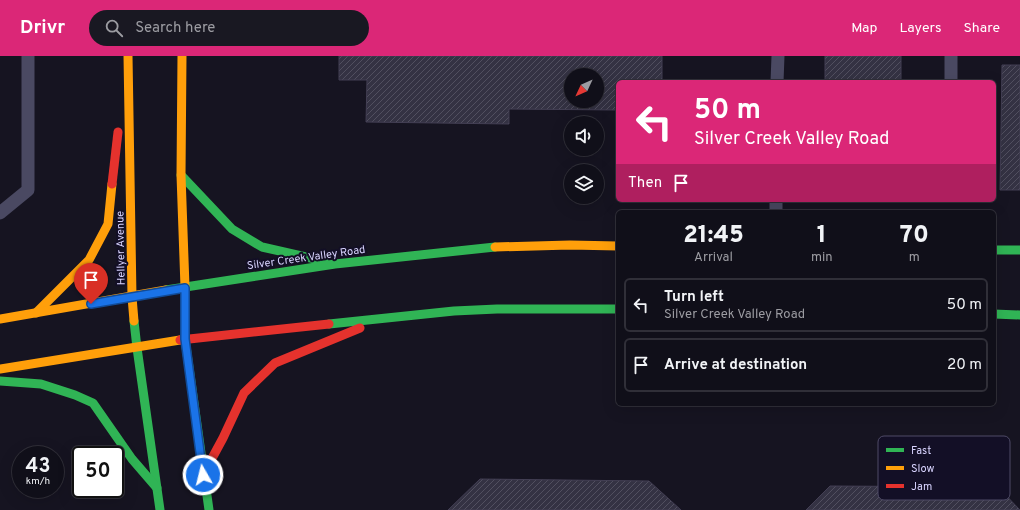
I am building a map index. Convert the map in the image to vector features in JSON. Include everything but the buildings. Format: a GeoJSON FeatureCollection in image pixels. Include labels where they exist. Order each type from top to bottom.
{"type":"FeatureCollection","features":[{"type":"Feature","properties":{"kind":"main road"},"geometry":{"type":"LineString","coordinates":[[120,109],[127,56]]}},
{"type":"Feature","properties":{"kind":"main road","name":"Hellyer Avenue"},"geometry":{"type":"LineString","coordinates":[[127,56],[132,297],[137,348],[160,510]]}},
{"type":"Feature","properties":{"kind":"main road"},"geometry":{"type":"LineString","coordinates":[[182,56],[180,174],[185,288],[185,339],[208,510]]}},
{"type":"Feature","properties":{"kind":"main road"},"geometry":{"type":"LineString","coordinates":[[36,314],[89,260],[108,224],[118,125]]}},
{"type":"Feature","properties":{"kind":"main road"},"geometry":{"type":"LineString","coordinates":[[180,174],[232,229],[262,247],[335,264]]}},
{"type":"Feature","properties":{"kind":"main road","name":"Silver Creek Valley Road"},"geometry":{"type":"LineString","coordinates":[[0,319],[335,264],[487,247],[570,245],[616,246]]}},
{"type":"Feature","properties":{"kind":"main road"},"geometry":{"type":"LineString","coordinates":[[996,250],[1020,250]]}},
{"type":"Feature","properties":{"kind":"main road"},"geometry":{"type":"LineString","coordinates":[[0,369],[137,348],[185,339],[382,318],[454,311],[497,309],[616,309]]}},
{"type":"Feature","properties":{"kind":"main road"},"geometry":{"type":"LineString","coordinates":[[996,314],[1020,315]]}},
{"type":"Feature","properties":{"kind":"main road"},"geometry":{"type":"LineString","coordinates":[[203,475],[244,393],[275,363],[382,318]]}},
{"type":"Feature","properties":{"kind":"main road"},"geometry":{"type":"LineString","coordinates":[[0,381],[42,384],[92,403],[132,458],[157,488]]}},
{"type":"Feature","properties":{"kind":"lane"},"geometry":{"type":"LineString","coordinates":[[0,213],[28,190],[28,56]]}},
{"type":"Feature","properties":{"kind":"lane"},"geometry":{"type":"LineString","coordinates":[[777,80],[778,56]]}},
{"type":"Feature","properties":{"kind":"lane"},"geometry":{"type":"LineString","coordinates":[[951,56],[951,80]]}},
{"type":"Feature","properties":{"kind":"traffic: fast"},"geometry":{"type":"LineString","coordinates":[[181,175],[232,229],[262,247],[324,261]]}},
{"type":"Feature","properties":{"kind":"traffic: fast"},"geometry":{"type":"LineString","coordinates":[[166,290],[335,264],[495,247]]}},
{"type":"Feature","properties":{"kind":"traffic: fast"},"geometry":{"type":"LineString","coordinates":[[996,250],[1020,250]]}},
{"type":"Feature","properties":{"kind":"traffic: fast"},"geometry":{"type":"LineString","coordinates":[[185,287],[185,339],[209,510]]}},
{"type":"Feature","properties":{"kind":"traffic: fast"},"geometry":{"type":"LineString","coordinates":[[329,324],[454,311],[497,309],[616,309]]}},
{"type":"Feature","properties":{"kind":"traffic: fast"},"geometry":{"type":"LineString","coordinates":[[996,314],[1020,315]]}},
{"type":"Feature","properties":{"kind":"traffic: fast"},"geometry":{"type":"LineString","coordinates":[[134,321],[160,510]]}},
{"type":"Feature","properties":{"kind":"traffic: fast"},"geometry":{"type":"LineString","coordinates":[[0,381],[41,384],[75,395],[93,403],[132,459],[157,488]]}},
{"type":"Feature","properties":{"kind":"traffic: slow"},"geometry":{"type":"LineString","coordinates":[[128,56],[132,297],[134,321]]}},
{"type":"Feature","properties":{"kind":"traffic: slow"},"geometry":{"type":"LineString","coordinates":[[182,56],[181,175],[185,287]]}},
{"type":"Feature","properties":{"kind":"traffic: slow"},"geometry":{"type":"LineString","coordinates":[[36,313],[89,260],[108,224],[112,184]]}},
{"type":"Feature","properties":{"kind":"traffic: slow"},"geometry":{"type":"LineString","coordinates":[[495,247],[570,245],[616,246]]}},
{"type":"Feature","properties":{"kind":"traffic: slow"},"geometry":{"type":"LineString","coordinates":[[0,319],[166,290]]}},
{"type":"Feature","properties":{"kind":"traffic: slow"},"geometry":{"type":"LineString","coordinates":[[0,369],[180,340]]}},
{"type":"Feature","properties":{"kind":"traffic: jam"},"geometry":{"type":"LineString","coordinates":[[112,184],[118,132]]}},
{"type":"Feature","properties":{"kind":"traffic: jam"},"geometry":{"type":"LineString","coordinates":[[180,340],[329,324]]}},
{"type":"Feature","properties":{"kind":"traffic: jam"},"geometry":{"type":"LineString","coordinates":[[203,475],[223,438],[244,393],[275,363],[360,328]]}},
{"type":"Feature","properties":{"kind":"route"},"geometry":{"type":"LineString","coordinates":[[91,304],[185,288],[185,339],[203,475]]}}]}
